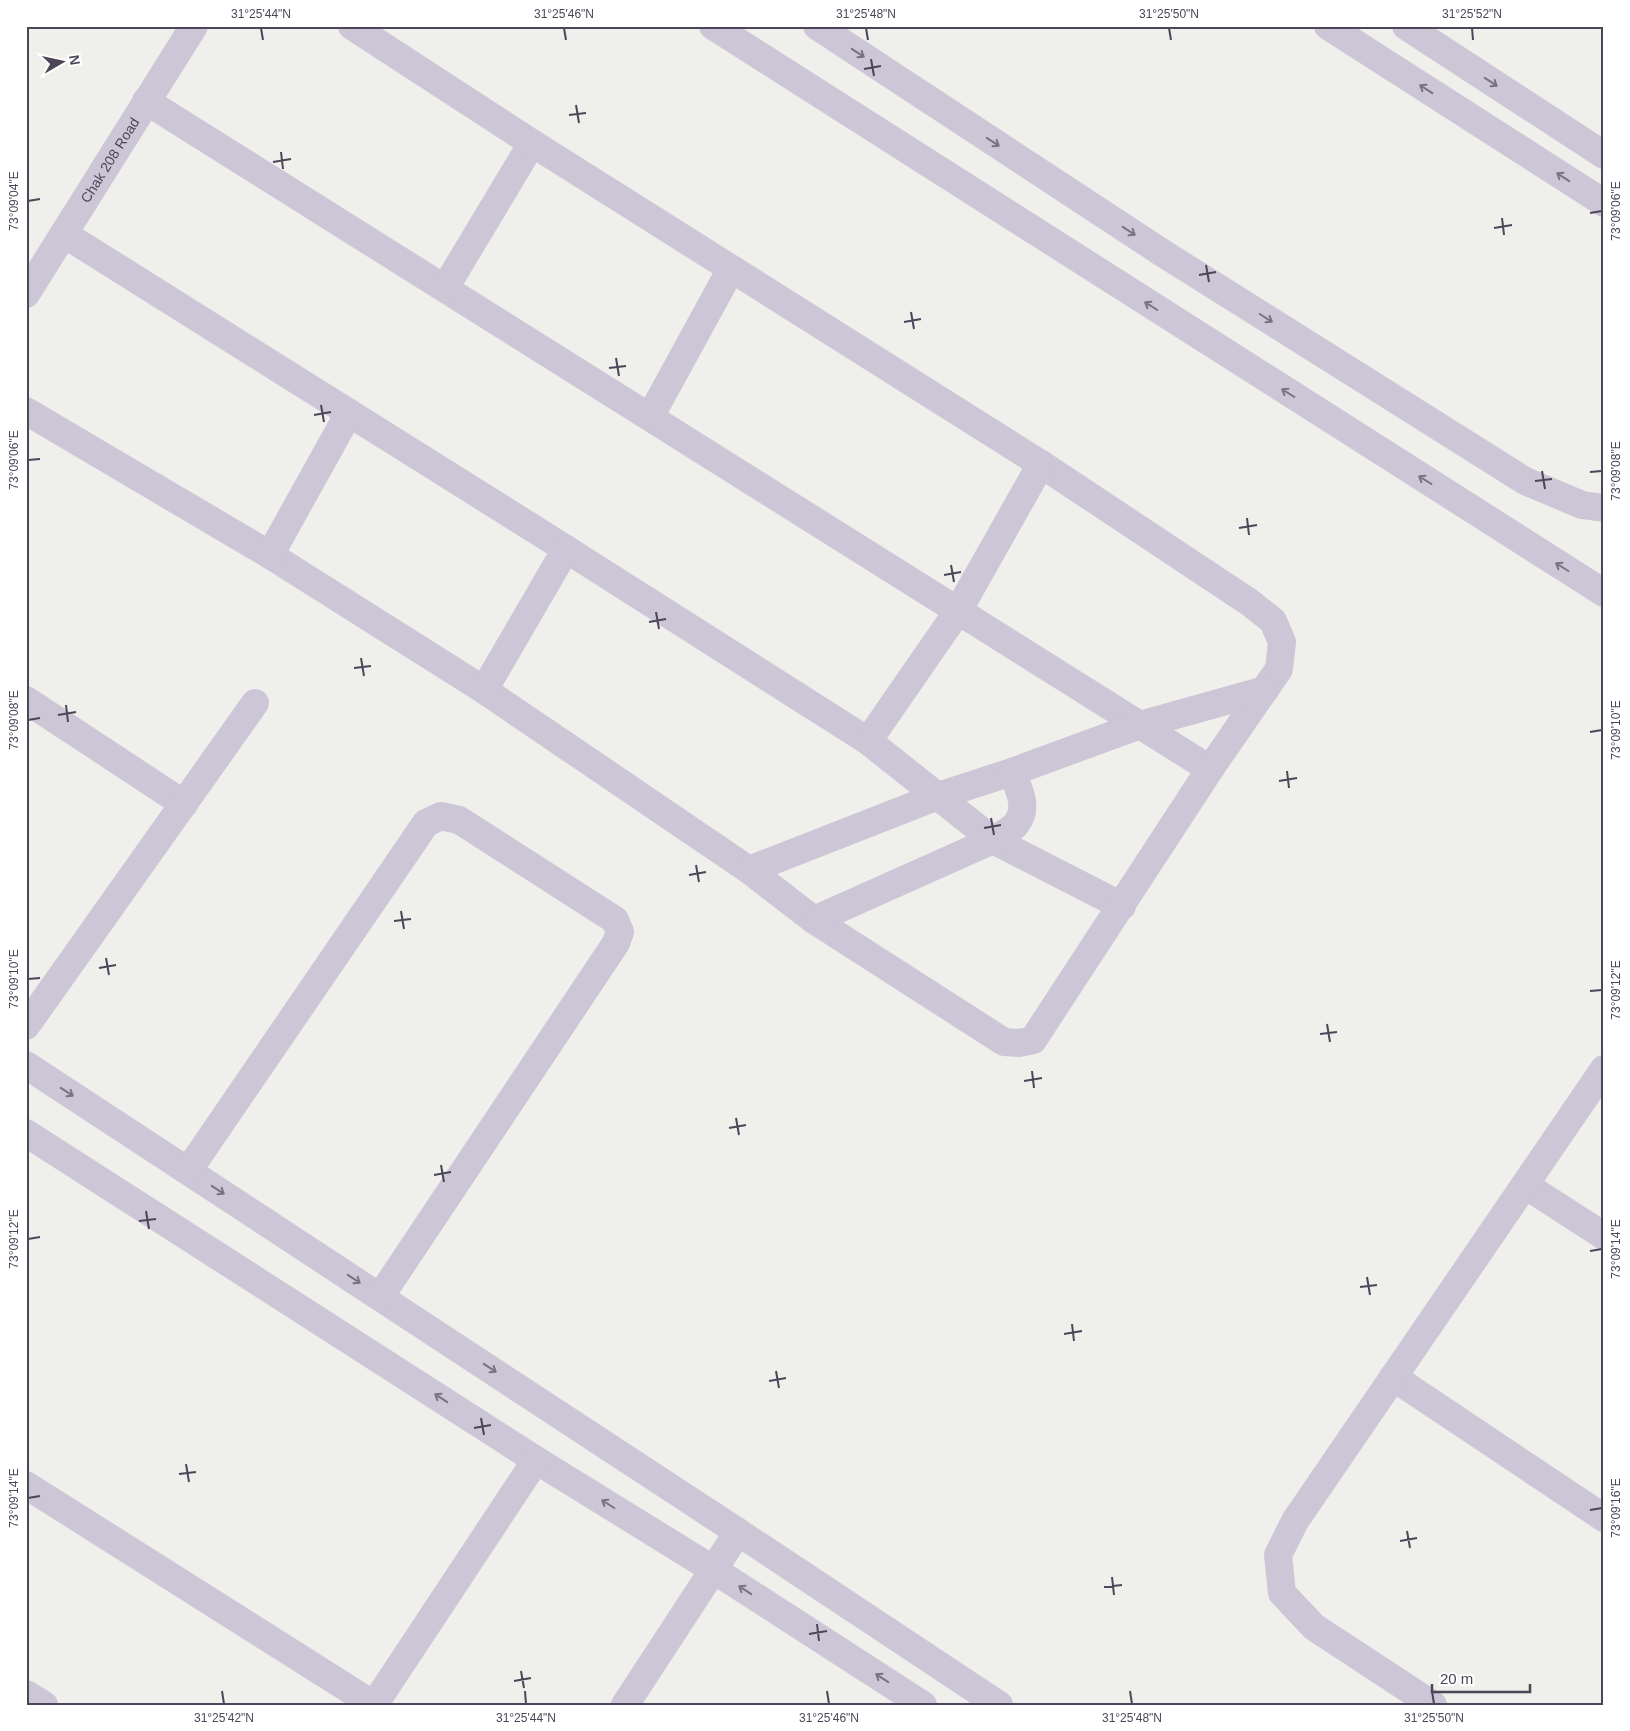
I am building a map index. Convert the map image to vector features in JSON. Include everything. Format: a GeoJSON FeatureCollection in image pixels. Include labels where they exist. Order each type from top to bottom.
{"type":"FeatureCollection","features":[{"type":"Feature","properties":{"kind":"street","name":"Chak 208 Road"},"geometry":{"type":"LineString","coordinates":[[26,294],[194,26]]}},
{"type":"Feature","properties":{"kind":"street"},"geometry":{"type":"LineString","coordinates":[[26,411],[270,555],[484,690],[749,870],[814,920],[1004,1042],[1019,1044],[1033,1040],[1210,769],[1279,669],[1282,642],[1273,621],[1249,602],[1041,464],[532,143],[352,26]]}},
{"type":"Feature","properties":{"kind":"street"},"geometry":{"type":"LineString","coordinates":[[713,26],[1604,593]]}},
{"type":"Feature","properties":{"kind":"street"},"geometry":{"type":"LineString","coordinates":[[817,26],[1161,252],[1525,481],[1582,505],[1604,508]]}},
{"type":"Feature","properties":{"kind":"street"},"geometry":{"type":"LineString","coordinates":[[1328,26],[1604,203]]}},
{"type":"Feature","properties":{"kind":"street"},"geometry":{"type":"LineString","coordinates":[[1406,26],[1432,35],[1604,155]]}},
{"type":"Feature","properties":{"kind":"street"},"geometry":{"type":"LineString","coordinates":[[1432,35],[1460,111]]}},
{"type":"Feature","properties":{"kind":"street"},"geometry":{"type":"LineString","coordinates":[[146,101],[1210,769]]}},
{"type":"Feature","properties":{"kind":"street"},"geometry":{"type":"LineString","coordinates":[[444,288],[532,143]]}},
{"type":"Feature","properties":{"kind":"street"},"geometry":{"type":"LineString","coordinates":[[64,234],[868,741],[993,840],[1122,906]]}},
{"type":"Feature","properties":{"kind":"street"},"geometry":{"type":"LineString","coordinates":[[650,417],[731,269]]}},
{"type":"Feature","properties":{"kind":"street"},"geometry":{"type":"LineString","coordinates":[[270,555],[349,413]]}},
{"type":"Feature","properties":{"kind":"street"},"geometry":{"type":"LineString","coordinates":[[868,741],[958,611],[1041,464]]}},
{"type":"Feature","properties":{"kind":"street"},"geometry":{"type":"LineString","coordinates":[[484,690],[566,549]]}},
{"type":"Feature","properties":{"kind":"street"},"geometry":{"type":"LineString","coordinates":[[749,870],[938,796],[1012,772],[1140,725],[1265,690]]}},
{"type":"Feature","properties":{"kind":"street"},"geometry":{"type":"LineString","coordinates":[[26,700],[184,804]]}},
{"type":"Feature","properties":{"kind":"street"},"geometry":{"type":"LineString","coordinates":[[26,1026],[255,704]]}},
{"type":"Feature","properties":{"kind":"street"},"geometry":{"type":"LineString","coordinates":[[814,920],[993,840],[1016,825],[1023,812],[1020,793],[1012,772]]}},
{"type":"Feature","properties":{"kind":"street"},"geometry":{"type":"LineString","coordinates":[[188,1171],[426,822],[441,816],[458,820],[615,920],[620,932],[616,943],[380,1296]]}},
{"type":"Feature","properties":{"kind":"street"},"geometry":{"type":"LineString","coordinates":[[26,1065],[380,1296],[999,1705]]}},
{"type":"Feature","properties":{"kind":"street"},"geometry":{"type":"LineString","coordinates":[[1433,1705],[1314,1627],[1282,1593],[1278,1555],[1295,1521],[1604,1069]]}},
{"type":"Feature","properties":{"kind":"street"},"geometry":{"type":"LineString","coordinates":[[26,1133],[536,1460],[714,1570],[923,1705]]}},
{"type":"Feature","properties":{"kind":"street"},"geometry":{"type":"LineString","coordinates":[[1525,1185],[1604,1236]]}},
{"type":"Feature","properties":{"kind":"street"},"geometry":{"type":"LineString","coordinates":[[1393,1377],[1604,1518]]}},
{"type":"Feature","properties":{"kind":"street"},"geometry":{"type":"LineString","coordinates":[[26,1485],[374,1705],[536,1460]]}},
{"type":"Feature","properties":{"kind":"street"},"geometry":{"type":"LineString","coordinates":[[625,1705],[738,1532]]}},
{"type":"Feature","properties":{"kind":"street"},"geometry":{"type":"LineString","coordinates":[[26,1694],[44,1705]]}}]}
